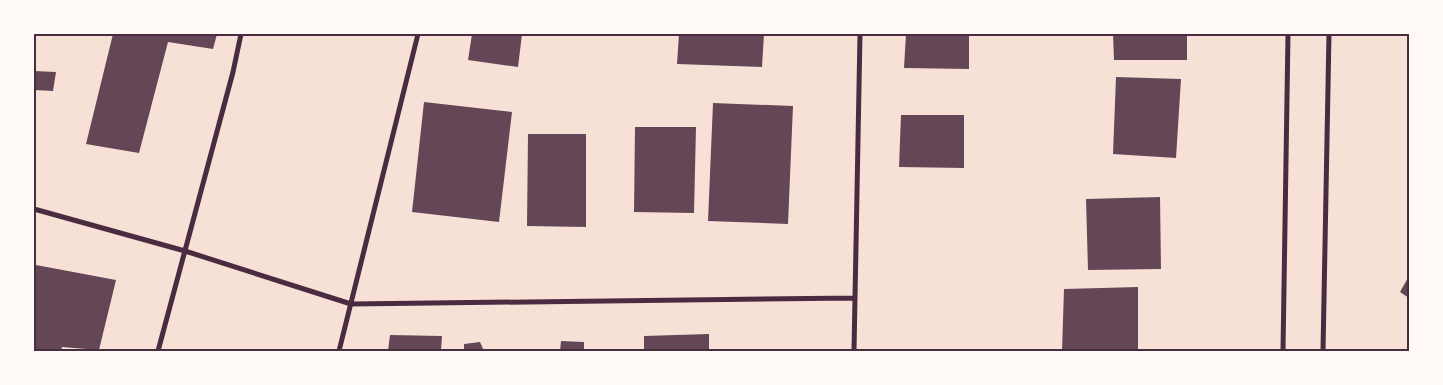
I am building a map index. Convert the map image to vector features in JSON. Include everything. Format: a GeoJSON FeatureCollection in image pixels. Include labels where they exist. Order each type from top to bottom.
{"type":"FeatureCollection","features":[{"type":"Feature","properties":{"kind":"street"},"geometry":{"type":"LineString","coordinates":[[158,351],[233,72],[241,34]]}},
{"type":"Feature","properties":{"kind":"street"},"geometry":{"type":"LineString","coordinates":[[339,351],[418,34]]}},
{"type":"Feature","properties":{"kind":"street"},"geometry":{"type":"LineString","coordinates":[[854,351],[860,34]]}},
{"type":"Feature","properties":{"kind":"street"},"geometry":{"type":"LineString","coordinates":[[1282,351],[1288,34]]}},
{"type":"Feature","properties":{"kind":"street"},"geometry":{"type":"LineString","coordinates":[[1323,351],[1329,34]]}},
{"type":"Feature","properties":{"kind":"street"},"geometry":{"type":"LineString","coordinates":[[34,209],[185,251],[351,304],[855,298]]}},
{"type":"Feature","properties":{"kind":"building"},"geometry":{"type":"Polygon","coordinates":[[[113,34],[217,34],[213,49],[168,42],[139,153],[86,144],[113,34]]]}},
{"type":"Feature","properties":{"kind":"building"},"geometry":{"type":"Polygon","coordinates":[[[472,34],[522,34],[518,67],[468,60],[472,34]]]}},
{"type":"Feature","properties":{"kind":"building"},"geometry":{"type":"Polygon","coordinates":[[[679,34],[764,34],[762,67],[677,64],[679,34]]]}},
{"type":"Feature","properties":{"kind":"building"},"geometry":{"type":"Polygon","coordinates":[[[906,34],[969,34],[969,69],[904,68],[906,34]]]}},
{"type":"Feature","properties":{"kind":"building"},"geometry":{"type":"Polygon","coordinates":[[[1113,34],[1187,34],[1187,60],[1114,60],[1113,34]]]}},
{"type":"Feature","properties":{"kind":"building"},"geometry":{"type":"Polygon","coordinates":[[[34,71],[56,72],[53,91],[34,90],[34,71]]]}},
{"type":"Feature","properties":{"kind":"building"},"geometry":{"type":"Polygon","coordinates":[[[1116,77],[1181,79],[1176,158],[1113,154],[1116,77]]]}},
{"type":"Feature","properties":{"kind":"building"},"geometry":{"type":"Polygon","coordinates":[[[424,102],[512,112],[499,222],[412,212],[424,102]]]}},
{"type":"Feature","properties":{"kind":"building"},"geometry":{"type":"Polygon","coordinates":[[[713,103],[793,106],[788,224],[708,221],[713,103]]]}},
{"type":"Feature","properties":{"kind":"building"},"geometry":{"type":"Polygon","coordinates":[[[901,115],[964,115],[964,168],[899,167],[901,115]]]}},
{"type":"Feature","properties":{"kind":"building"},"geometry":{"type":"Polygon","coordinates":[[[635,127],[696,127],[694,213],[634,212],[635,127]]]}},
{"type":"Feature","properties":{"kind":"building"},"geometry":{"type":"Polygon","coordinates":[[[528,134],[586,134],[586,227],[527,226],[528,134]]]}},
{"type":"Feature","properties":{"kind":"building"},"geometry":{"type":"Polygon","coordinates":[[[1160,197],[1161,269],[1088,270],[1086,199],[1160,197]]]}},
{"type":"Feature","properties":{"kind":"building"},"geometry":{"type":"Polygon","coordinates":[[[36,265],[116,280],[99,350],[62,347],[61,351],[34,351],[34,275],[36,265]]]}},
{"type":"Feature","properties":{"kind":"building"},"geometry":{"type":"Polygon","coordinates":[[[1409,276],[1409,298],[1400,292],[1409,276]]]}},
{"type":"Feature","properties":{"kind":"building"},"geometry":{"type":"Polygon","coordinates":[[[1138,287],[1138,351],[1062,351],[1064,289],[1138,287]]]}},
{"type":"Feature","properties":{"kind":"building"},"geometry":{"type":"Polygon","coordinates":[[[709,334],[709,351],[644,351],[644,336],[709,334]]]}},
{"type":"Feature","properties":{"kind":"building"},"geometry":{"type":"Polygon","coordinates":[[[390,335],[442,336],[441,351],[388,351],[390,335]]]}},
{"type":"Feature","properties":{"kind":"building"},"geometry":{"type":"Polygon","coordinates":[[[561,341],[584,342],[584,351],[560,351],[561,341]]]}},
{"type":"Feature","properties":{"kind":"building"},"geometry":{"type":"Polygon","coordinates":[[[480,342],[484,351],[464,351],[464,344],[480,342]]]}}]}
